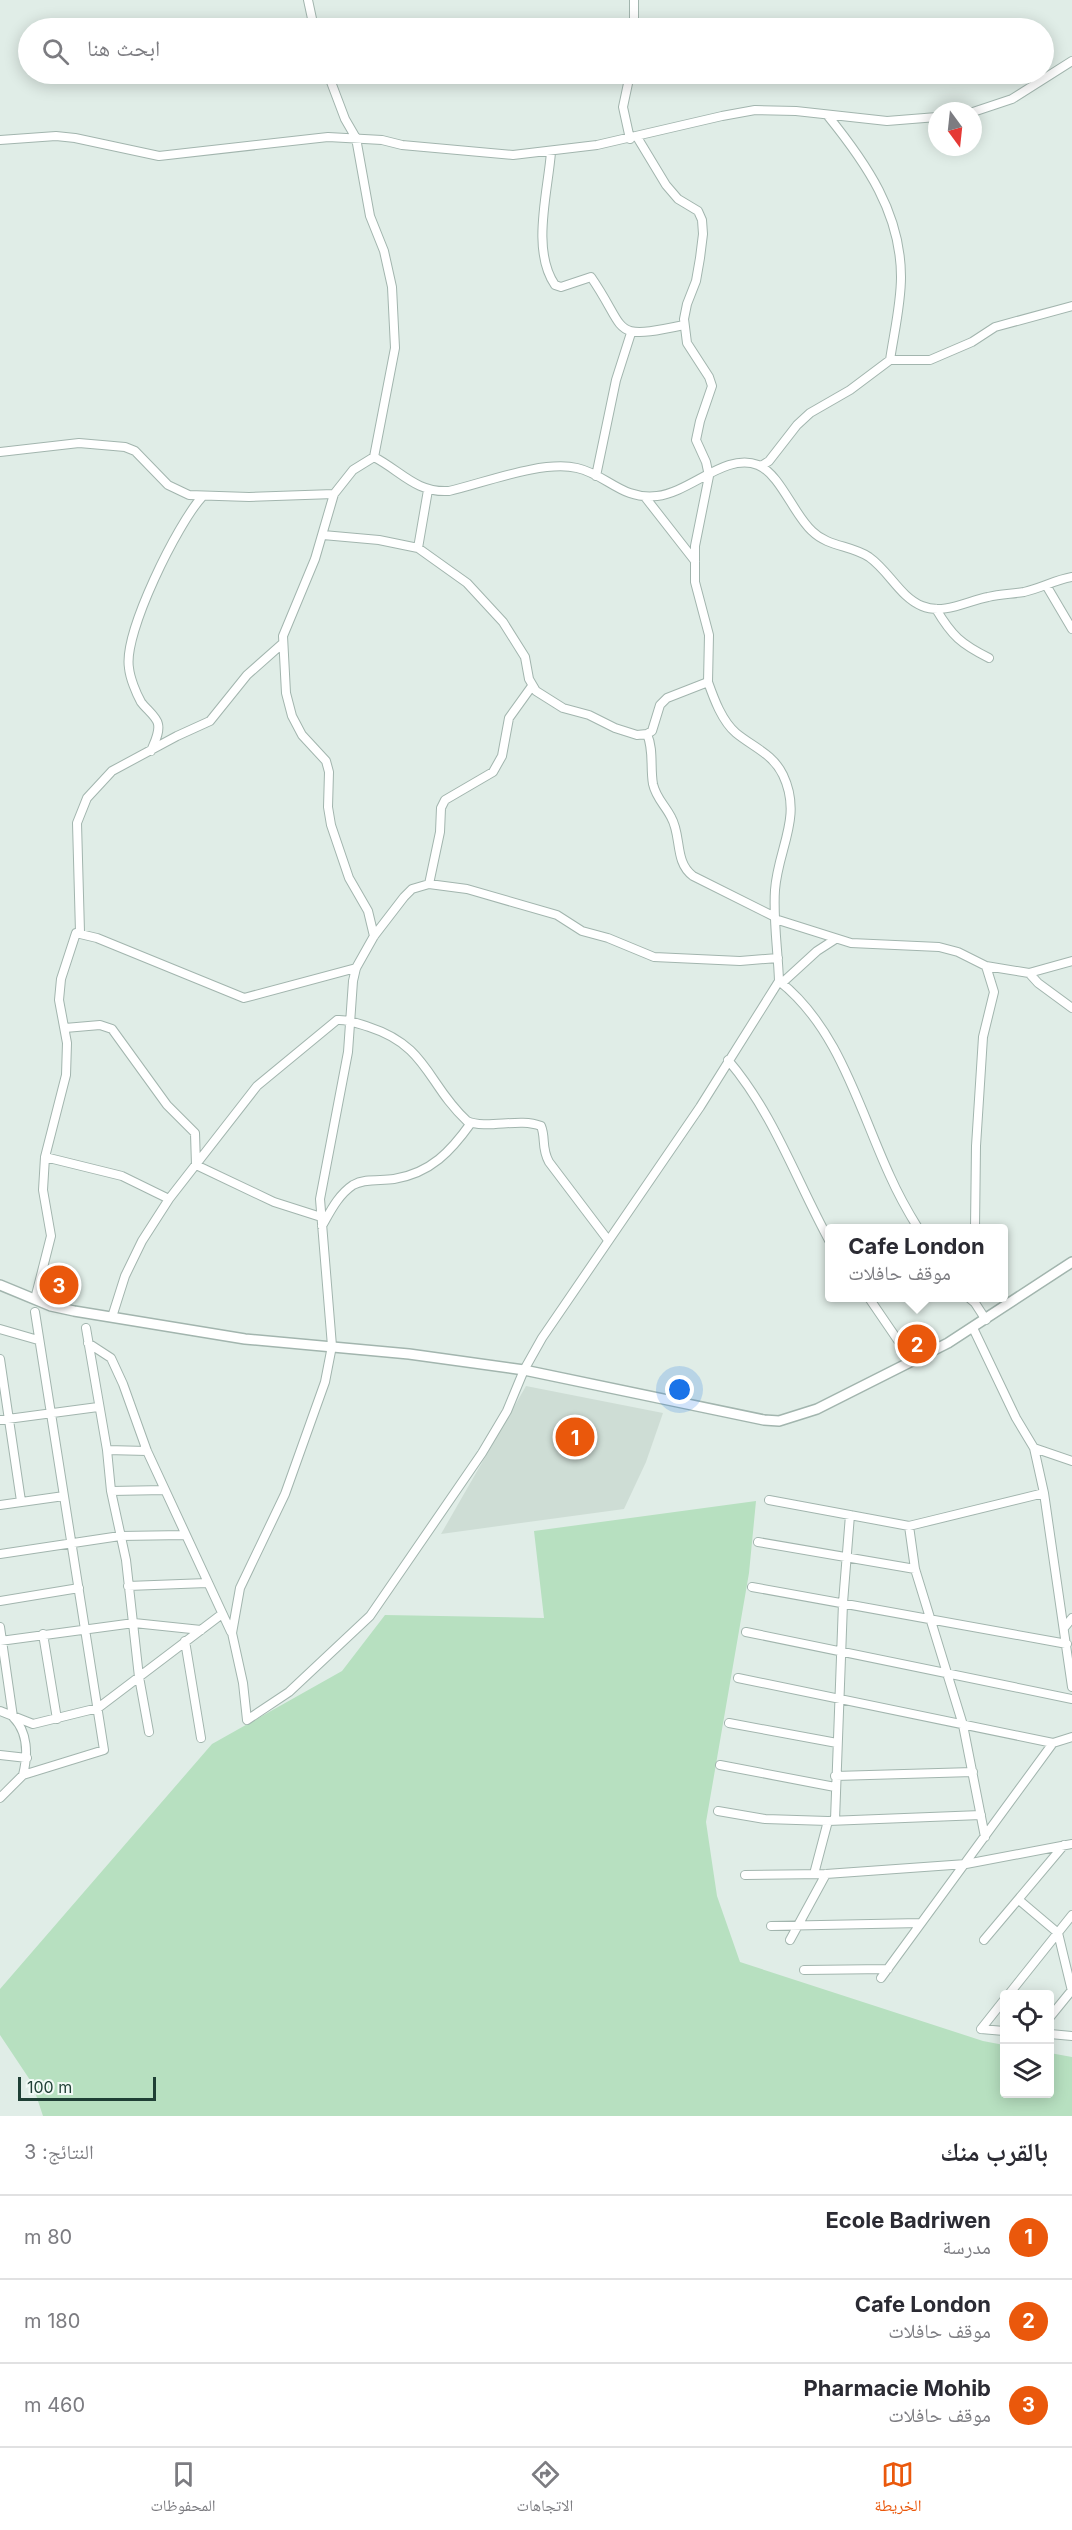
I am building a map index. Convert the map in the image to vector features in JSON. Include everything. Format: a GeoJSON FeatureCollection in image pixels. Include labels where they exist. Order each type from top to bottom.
{"type":"FeatureCollection","features":[{"type":"Feature","properties":{"kind":"street"},"geometry":{"type":"LineString","coordinates":[[308,0],[312,18]]}},
{"type":"Feature","properties":{"kind":"street"},"geometry":{"type":"LineString","coordinates":[[634,0],[634,18]]}},
{"type":"Feature","properties":{"kind":"street"},"geometry":{"type":"LineString","coordinates":[[1054,72],[1072,61]]}},
{"type":"Feature","properties":{"kind":"street"},"geometry":{"type":"LineString","coordinates":[[332,84],[345,119],[356,138],[370,216],[389,267],[395,348],[374,457],[353,470],[334,494],[323,535],[283,636],[282,644],[286,693],[292,716],[302,735],[326,761],[329,772],[328,807],[331,825],[349,878],[364,900],[374,936]]}},
{"type":"Feature","properties":{"kind":"street"},"geometry":{"type":"LineString","coordinates":[[628,84],[623,107],[633,138],[666,185],[678,199],[698,211],[702,220],[700,258],[696,281],[687,304],[684,325],[687,343],[709,377],[712,386],[696,440],[706,462],[709,476],[695,546],[695,582],[709,635],[708,682],[713,698],[731,728],[776,762],[789,788],[790,827],[778,871],[775,918],[780,982],[810,1010],[827,1037],[850,1083],[890,1177],[916,1224]]}},
{"type":"Feature","properties":{"kind":"street"},"geometry":{"type":"LineString","coordinates":[[982,109],[1012,99],[1036,84]]}},
{"type":"Feature","properties":{"kind":"street"},"geometry":{"type":"LineString","coordinates":[[0,140],[56,136],[159,156],[302,139],[356,138],[513,155],[551,152],[633,138],[755,110],[796,111],[887,121],[928,118]]}},
{"type":"Feature","properties":{"kind":"street"},"geometry":{"type":"LineString","coordinates":[[828,116],[864,164],[884,196],[897,242],[901,277],[890,360]]}},
{"type":"Feature","properties":{"kind":"street"},"geometry":{"type":"LineString","coordinates":[[551,152],[543,226],[545,265],[555,285],[561,287],[591,277],[619,326],[631,333],[646,333],[684,325]]}},
{"type":"Feature","properties":{"kind":"street"},"geometry":{"type":"LineString","coordinates":[[761,466],[769,461],[797,425],[810,413],[850,390],[890,360],[930,360],[972,342],[995,327],[1072,306]]}},
{"type":"Feature","properties":{"kind":"street"},"geometry":{"type":"LineString","coordinates":[[596,476],[616,380],[631,333]]}},
{"type":"Feature","properties":{"kind":"street"},"geometry":{"type":"LineString","coordinates":[[0,452],[79,443],[125,447],[135,451],[168,485],[177,491],[202,496],[249,497],[334,494]]}},
{"type":"Feature","properties":{"kind":"street"},"geometry":{"type":"LineString","coordinates":[[374,457],[428,490],[449,491],[510,474],[555,468],[575,468],[596,476],[618,490],[645,497],[684,489],[737,463],[746,462],[761,466],[786,494],[799,517],[812,531],[831,544],[867,556],[922,606],[936,609],[949,608],[988,597],[1024,592],[1072,577]]}},
{"type":"Feature","properties":{"kind":"street"},"geometry":{"type":"LineString","coordinates":[[418,549],[428,490]]}},
{"type":"Feature","properties":{"kind":"street"},"geometry":{"type":"LineString","coordinates":[[151,751],[158,724],[140,701],[129,670],[128,657],[132,634],[184,518],[202,496]]}},
{"type":"Feature","properties":{"kind":"street"},"geometry":{"type":"LineString","coordinates":[[645,497],[695,561]]}},
{"type":"Feature","properties":{"kind":"street"},"geometry":{"type":"LineString","coordinates":[[323,535],[379,540],[418,549],[467,583],[503,622],[525,657],[532,686],[563,708],[589,715],[627,732],[637,735],[647,734],[652,730],[660,705],[666,698],[708,682]]}},
{"type":"Feature","properties":{"kind":"street"},"geometry":{"type":"LineString","coordinates":[[1046,585],[1072,629]]}},
{"type":"Feature","properties":{"kind":"street"},"geometry":{"type":"LineString","coordinates":[[936,609],[949,632],[963,645],[989,658]]}},
{"type":"Feature","properties":{"kind":"street"},"geometry":{"type":"LineString","coordinates":[[80,932],[77,836],[81,810],[95,788],[112,771],[210,721],[247,675],[282,644]]}},
{"type":"Feature","properties":{"kind":"street"},"geometry":{"type":"LineString","coordinates":[[429,884],[440,832],[441,808],[445,800],[493,772],[502,756],[509,718],[532,686]]}},
{"type":"Feature","properties":{"kind":"street"},"geometry":{"type":"LineString","coordinates":[[647,734],[652,751],[653,783],[660,802],[674,824],[680,857],[686,870],[693,876],[775,918],[834,940],[873,945],[939,947],[958,952],[986,966],[1029,973],[1072,961]]}},
{"type":"Feature","properties":{"kind":"street"},"geometry":{"type":"LineString","coordinates":[[232,1633],[240,1588],[285,1494],[325,1382],[332,1346],[320,1199],[338,1113],[356,968],[374,936],[404,897],[412,889],[429,884],[467,889],[557,915],[582,931],[608,938],[654,957],[740,961],[778,958]]}},
{"type":"Feature","properties":{"kind":"street"},"geometry":{"type":"LineString","coordinates":[[34,1299],[51,1236],[43,1190],[45,1157],[66,1076],[65,1028],[59,1000],[74,935],[80,932],[244,998],[356,968]]}},
{"type":"Feature","properties":{"kind":"street"},"geometry":{"type":"LineString","coordinates":[[88,1343],[111,1359],[123,1384],[147,1451],[232,1633],[243,1683],[247,1720],[289,1692],[369,1616],[482,1453],[507,1411],[524,1370],[542,1338],[700,1107],[728,1059],[780,982],[834,940]]}},
{"type":"Feature","properties":{"kind":"street"},"geometry":{"type":"LineString","coordinates":[[975,1224],[976,1146],[983,1037],[994,992],[986,966]]}},
{"type":"Feature","properties":{"kind":"street"},"geometry":{"type":"LineString","coordinates":[[1029,973],[1048,991],[1072,1008]]}},
{"type":"Feature","properties":{"kind":"street"},"geometry":{"type":"LineString","coordinates":[[112,1317],[125,1276],[142,1240],[169,1199],[257,1086],[332,1023],[342,1019],[386,1033],[412,1050],[471,1123],[541,1126],[543,1150],[549,1162],[608,1240]]}},
{"type":"Feature","properties":{"kind":"street"},"geometry":{"type":"LineString","coordinates":[[65,1028],[100,1025],[112,1029],[167,1105],[195,1133],[196,1165]]}},
{"type":"Feature","properties":{"kind":"street"},"geometry":{"type":"LineString","coordinates":[[728,1059],[746,1080],[778,1134],[825,1232]]}},
{"type":"Feature","properties":{"kind":"street"},"geometry":{"type":"LineString","coordinates":[[322,1226],[340,1197],[353,1185],[369,1180],[394,1179],[423,1171],[447,1154],[471,1123]]}},
{"type":"Feature","properties":{"kind":"street"},"geometry":{"type":"LineString","coordinates":[[45,1157],[122,1176],[169,1199]]}},
{"type":"Feature","properties":{"kind":"street"},"geometry":{"type":"LineString","coordinates":[[196,1165],[274,1202],[321,1217]]}},
{"type":"Feature","properties":{"kind":"street"},"geometry":{"type":"LineString","coordinates":[[0,1285],[34,1299],[74,1311],[170,1328],[245,1339],[332,1346],[524,1370],[764,1420],[779,1421],[823,1406],[973,1328],[1072,1262]]}},
{"type":"Feature","properties":{"kind":"street"},"geometry":{"type":"LineString","coordinates":[[872,1302],[912,1361]]}},
{"type":"Feature","properties":{"kind":"street"},"geometry":{"type":"LineString","coordinates":[[975,1302],[986,1320]]}},
{"type":"Feature","properties":{"kind":"street"},"geometry":{"type":"LineString","coordinates":[[0,1798],[23,1775],[104,1750],[35,1312]]}},
{"type":"Feature","properties":{"kind":"street"},"geometry":{"type":"LineString","coordinates":[[86,1328],[134,1623],[139,1677],[149,1732]]}},
{"type":"Feature","properties":{"kind":"street"},"geometry":{"type":"LineString","coordinates":[[973,1328],[1016,1418],[1034,1448],[1044,1493],[1072,1687]]}},
{"type":"Feature","properties":{"kind":"street"},"geometry":{"type":"LineString","coordinates":[[0,1329],[38,1340]]}},
{"type":"Feature","properties":{"kind":"street"},"geometry":{"type":"LineString","coordinates":[[0,1359],[4,1420],[21,1501]]}},
{"type":"Feature","properties":{"kind":"street"},"geometry":{"type":"LineString","coordinates":[[4,1420],[98,1407]]}},
{"type":"Feature","properties":{"kind":"street"},"geometry":{"type":"LineString","coordinates":[[1034,1448],[1072,1461]]}},
{"type":"Feature","properties":{"kind":"street"},"geometry":{"type":"LineString","coordinates":[[107,1450],[147,1451]]}},
{"type":"Feature","properties":{"kind":"street"},"geometry":{"type":"LineString","coordinates":[[111,1491],[165,1490]]}},
{"type":"Feature","properties":{"kind":"street"},"geometry":{"type":"LineString","coordinates":[[769,1500],[909,1526],[1044,1493]]}},
{"type":"Feature","properties":{"kind":"street"},"geometry":{"type":"LineString","coordinates":[[0,1505],[64,1496]]}},
{"type":"Feature","properties":{"kind":"street"},"geometry":{"type":"LineString","coordinates":[[814,1874],[831,1820],[835,1788],[840,1651],[850,1515]]}},
{"type":"Feature","properties":{"kind":"street"},"geometry":{"type":"LineString","coordinates":[[909,1526],[915,1569],[963,1725],[985,1837]]}},
{"type":"Feature","properties":{"kind":"street"},"geometry":{"type":"LineString","coordinates":[[0,1554],[120,1536],[185,1535]]}},
{"type":"Feature","properties":{"kind":"street"},"geometry":{"type":"LineString","coordinates":[[758,1542],[915,1569]]}},
{"type":"Feature","properties":{"kind":"street"},"geometry":{"type":"LineString","coordinates":[[128,1586],[207,1583]]}},
{"type":"Feature","properties":{"kind":"street"},"geometry":{"type":"LineString","coordinates":[[752,1587],[1067,1644]]}},
{"type":"Feature","properties":{"kind":"street"},"geometry":{"type":"LineString","coordinates":[[0,1601],[79,1588]]}},
{"type":"Feature","properties":{"kind":"street"},"geometry":{"type":"LineString","coordinates":[[0,1712],[33,1724],[98,1708],[222,1614]]}},
{"type":"Feature","properties":{"kind":"street"},"geometry":{"type":"LineString","coordinates":[[1064,1628],[1072,1618]]}},
{"type":"Feature","properties":{"kind":"street"},"geometry":{"type":"LineString","coordinates":[[1,1641],[134,1623],[201,1630]]}},
{"type":"Feature","properties":{"kind":"street"},"geometry":{"type":"LineString","coordinates":[[0,1627],[13,1717],[22,1726],[27,1758],[23,1775]]}},
{"type":"Feature","properties":{"kind":"street"},"geometry":{"type":"LineString","coordinates":[[746,1632],[945,1671],[1072,1699]]}},
{"type":"Feature","properties":{"kind":"street"},"geometry":{"type":"LineString","coordinates":[[43,1634],[57,1719]]}},
{"type":"Feature","properties":{"kind":"street"},"geometry":{"type":"LineString","coordinates":[[185,1641],[201,1738]]}},
{"type":"Feature","properties":{"kind":"street"},"geometry":{"type":"LineString","coordinates":[[738,1678],[1053,1743],[1072,1737]]}},
{"type":"Feature","properties":{"kind":"street"},"geometry":{"type":"LineString","coordinates":[[729,1723],[837,1743]]}},
{"type":"Feature","properties":{"kind":"street"},"geometry":{"type":"LineString","coordinates":[[880,1978],[1053,1743]]}},
{"type":"Feature","properties":{"kind":"street"},"geometry":{"type":"LineString","coordinates":[[0,1755],[27,1758]]}},
{"type":"Feature","properties":{"kind":"street"},"geometry":{"type":"LineString","coordinates":[[720,1766],[835,1788]]}},
{"type":"Feature","properties":{"kind":"street"},"geometry":{"type":"LineString","coordinates":[[835,1776],[974,1772]]}},
{"type":"Feature","properties":{"kind":"street"},"geometry":{"type":"LineString","coordinates":[[718,1811],[765,1819],[831,1820],[981,1815]]}},
{"type":"Feature","properties":{"kind":"street"},"geometry":{"type":"LineString","coordinates":[[745,1875],[826,1874],[966,1864],[1068,1844]]}},
{"type":"Feature","properties":{"kind":"street"},"geometry":{"type":"LineString","coordinates":[[984,1940],[1068,1844]]}},
{"type":"Feature","properties":{"kind":"street"},"geometry":{"type":"LineString","coordinates":[[790,1940],[826,1874]]}},
{"type":"Feature","properties":{"kind":"street"},"geometry":{"type":"LineString","coordinates":[[1019,1900],[1058,1934],[1072,1990],[1054,2012]]}},
{"type":"Feature","properties":{"kind":"street"},"geometry":{"type":"LineString","coordinates":[[1013,1990],[1072,1915]]}},
{"type":"Feature","properties":{"kind":"street"},"geometry":{"type":"LineString","coordinates":[[771,1926],[921,1923]]}},
{"type":"Feature","properties":{"kind":"street"},"geometry":{"type":"LineString","coordinates":[[804,1970],[888,1969]]}},
{"type":"Feature","properties":{"kind":"street"},"geometry":{"type":"LineString","coordinates":[[1000,2006],[981,2029],[1000,2031]]}},
{"type":"Feature","properties":{"kind":"street"},"geometry":{"type":"LineString","coordinates":[[1054,2034],[1072,2036]]}},
{"type":"Feature","properties":{"kind":"shaded area"},"geometry":{"type":"Polygon","coordinates":[[[526,1386],[663,1413],[646,1462],[624,1509],[441,1534],[526,1386]]]}},
{"type":"Feature","properties":{"kind":"green space"},"geometry":{"type":"Polygon","coordinates":[[[756,1501],[749,1573],[706,1822],[717,1896],[740,1962],[983,2041],[1000,2044],[1000,2098],[1054,2098],[1054,2054],[1072,2057],[1072,2116],[43,2116],[32,2083],[0,2035],[0,1989],[212,1744],[342,1671],[385,1615],[544,1618],[534,1531],[756,1501]]]}},
{"type":"Feature","properties":{"kind":"place","name":"Pharmacie Mohib"},"geometry":{"type":"Point","coordinates":[59,1285]}},
{"type":"Feature","properties":{"kind":"place","name":"Cafe London"},"geometry":{"type":"Point","coordinates":[917,1344]}},
{"type":"Feature","properties":{"kind":"place","name":"Ecole Badriwen"},"geometry":{"type":"Point","coordinates":[575,1437]}}]}
